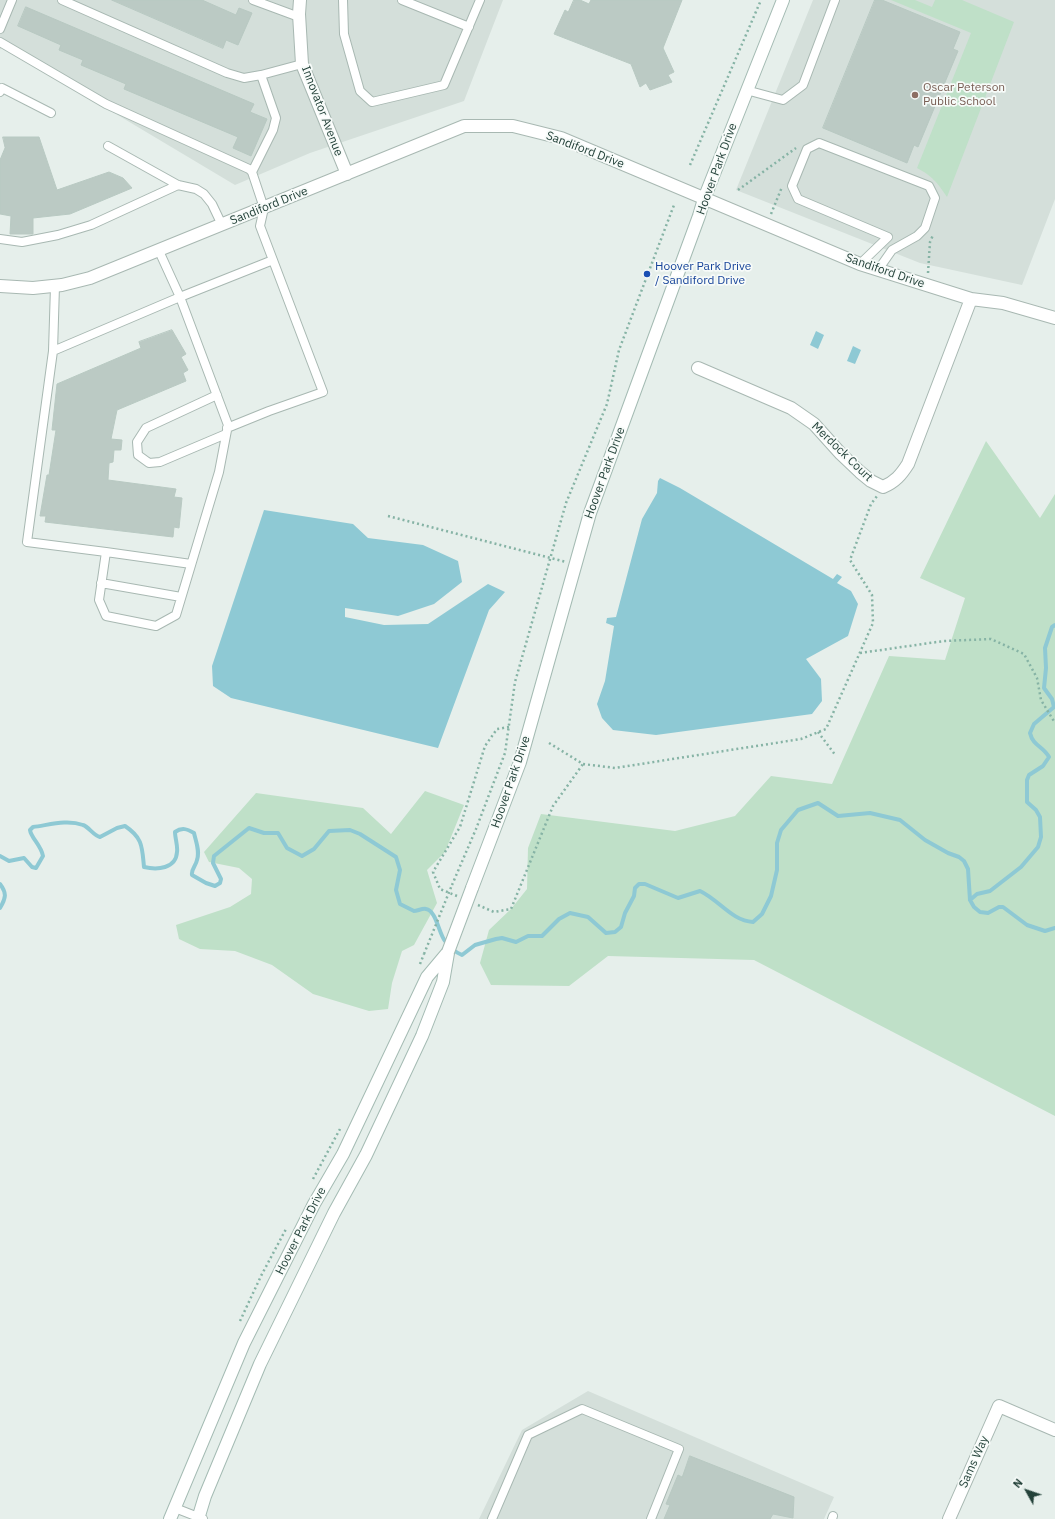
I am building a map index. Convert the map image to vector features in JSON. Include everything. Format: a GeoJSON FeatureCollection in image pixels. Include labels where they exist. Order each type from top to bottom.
{"type":"FeatureCollection","features":[{"type":"Feature","properties":{"kind":"street","name":"Innovator Avenue"},"geometry":{"type":"LineString","coordinates":[[300,0],[299,17],[302,64],[347,174]]}},
{"type":"Feature","properties":{"kind":"street","name":"Hoover Park Drive"},"geometry":{"type":"LineString","coordinates":[[200,1518],[205,1496],[260,1364],[334,1213],[366,1156],[422,1036],[443,982],[448,952],[520,762],[590,513],[650,352],[704,199],[783,0]]}},
{"type":"Feature","properties":{"kind":"street","name":"Sandiford Drive"},"geometry":{"type":"LineString","coordinates":[[0,286],[33,288],[55,286],[90,278],[464,126],[514,126],[561,138],[860,264],[971,299],[1003,303],[1055,318]]}},
{"type":"Feature","properties":{"kind":"street","name":"Merdock Court"},"geometry":{"type":"LineString","coordinates":[[698,368],[791,408],[814,424],[841,454],[860,472],[871,481],[883,487],[891,484],[900,476],[908,464],[971,299]]}},
{"type":"Feature","properties":{"kind":"street","name":"Hoover Park Drive"},"geometry":{"type":"LineString","coordinates":[[172,1514],[244,1343],[314,1204],[343,1154],[427,977],[448,952]]}},
{"type":"Feature","properties":{"kind":"street","name":"Sams Way"},"geometry":{"type":"LineString","coordinates":[[949,1519],[999,1406],[1055,1430]]}},
{"type":"Feature","properties":{"kind":"lane"},"geometry":{"type":"LineString","coordinates":[[0,29],[12,0]]}},
{"type":"Feature","properties":{"kind":"lane"},"geometry":{"type":"LineString","coordinates":[[62,0],[227,73],[244,78],[302,64]]}},
{"type":"Feature","properties":{"kind":"lane"},"geometry":{"type":"LineString","coordinates":[[253,0],[299,17]]}},
{"type":"Feature","properties":{"kind":"lane"},"geometry":{"type":"LineString","coordinates":[[343,0],[344,34],[360,91],[372,102],[444,85],[480,0]]}},
{"type":"Feature","properties":{"kind":"lane"},"geometry":{"type":"LineString","coordinates":[[402,0],[469,27]]}},
{"type":"Feature","properties":{"kind":"lane"},"geometry":{"type":"LineString","coordinates":[[746,90],[783,100],[803,85],[835,0]]}},
{"type":"Feature","properties":{"kind":"lane"},"geometry":{"type":"LineString","coordinates":[[0,42],[106,104],[241,165],[252,172],[264,208],[260,226],[323,392],[269,411],[160,462],[149,463],[138,455],[137,442],[146,428],[217,395]]}},
{"type":"Feature","properties":{"kind":"lane"},"geometry":{"type":"LineString","coordinates":[[252,172],[273,130],[276,118],[261,75]]}},
{"type":"Feature","properties":{"kind":"lane"},"geometry":{"type":"LineString","coordinates":[[0,92],[2,88],[51,113]]}},
{"type":"Feature","properties":{"kind":"lane"},"geometry":{"type":"LineString","coordinates":[[860,264],[888,237],[798,199],[792,186],[806,149],[819,143],[929,186],[935,198],[925,228],[916,236],[892,250],[878,270]]}},
{"type":"Feature","properties":{"kind":"lane"},"geometry":{"type":"LineString","coordinates":[[108,146],[178,186],[196,189],[204,194],[212,204],[222,225]]}},
{"type":"Feature","properties":{"kind":"lane"},"geometry":{"type":"LineString","coordinates":[[0,239],[22,242],[58,235],[91,225],[178,186]]}},
{"type":"Feature","properties":{"kind":"lane"},"geometry":{"type":"LineString","coordinates":[[106,552],[98,600],[106,616],[156,626],[176,615],[219,472],[227,431],[228,425],[180,297],[159,251]]}},
{"type":"Feature","properties":{"kind":"lane"},"geometry":{"type":"LineString","coordinates":[[53,351],[180,297],[273,260]]}},
{"type":"Feature","properties":{"kind":"lane"},"geometry":{"type":"LineString","coordinates":[[55,286],[53,351],[27,542],[191,564]]}},
{"type":"Feature","properties":{"kind":"lane"},"geometry":{"type":"LineString","coordinates":[[101,583],[181,597]]}},
{"type":"Feature","properties":{"kind":"lane"},"geometry":{"type":"LineString","coordinates":[[492,1519],[528,1435],[582,1409],[679,1449],[651,1519]]}},
{"type":"Feature","properties":{"kind":"lane"},"geometry":{"type":"LineString","coordinates":[[172,1514],[200,1518]]}},
{"type":"Feature","properties":{"kind":"path"},"geometry":{"type":"LineString","coordinates":[[690,165],[761,0]]}},
{"type":"Feature","properties":{"kind":"path"},"geometry":{"type":"LineString","coordinates":[[738,190],[800,146],[797,152]]}},
{"type":"Feature","properties":{"kind":"path"},"geometry":{"type":"LineString","coordinates":[[766,225],[784,184]]}},
{"type":"Feature","properties":{"kind":"path"},"geometry":{"type":"LineString","coordinates":[[424,954],[476,829],[505,753],[515,682],[566,503],[607,404],[619,350],[674,205]]}},
{"type":"Feature","properties":{"kind":"path"},"geometry":{"type":"LineString","coordinates":[[927,286],[930,242],[933,234]]}},
{"type":"Feature","properties":{"kind":"path"},"geometry":{"type":"LineString","coordinates":[[549,743],[583,764],[615,768],[802,738],[826,729],[873,623],[872,595],[850,560],[871,504],[883,487]]}},
{"type":"Feature","properties":{"kind":"path"},"geometry":{"type":"LineString","coordinates":[[388,516],[575,565]]}},
{"type":"Feature","properties":{"kind":"path"},"geometry":{"type":"LineString","coordinates":[[860,653],[944,641],[991,640],[1024,654],[1037,678],[1041,700],[1055,723]]}},
{"type":"Feature","properties":{"kind":"path"},"geometry":{"type":"LineString","coordinates":[[818,732],[836,756]]}},
{"type":"Feature","properties":{"kind":"shaded area"},"geometry":{"type":"Polygon","coordinates":[[[0,0],[503,0],[464,101],[310,153],[235,185],[2,46],[0,50],[0,0]]]}},
{"type":"Feature","properties":{"kind":"shaded area","name":"Oscar Peterson Public School"},"geometry":{"type":"Polygon","coordinates":[[[813,0],[1055,0],[1055,199],[1022,285],[920,263],[736,190],[813,0]]]}},
{"type":"Feature","properties":{"kind":"shaded area"},"geometry":{"type":"Polygon","coordinates":[[[588,1391],[834,1497],[824,1519],[479,1519],[522,1430],[588,1391]]]}},
{"type":"Feature","properties":{"kind":"green space"},"geometry":{"type":"Polygon","coordinates":[[[891,0],[915,0],[932,7],[935,0],[962,0],[1014,22],[947,197],[934,180],[917,168],[971,33],[891,0]]]}},
{"type":"Feature","properties":{"kind":"green space"},"geometry":{"type":"Polygon","coordinates":[[[986,441],[1040,518],[1055,494],[1055,1116],[754,960],[608,956],[569,986],[491,985],[480,963],[489,930],[511,909],[527,889],[528,848],[541,814],[675,831],[735,816],[771,776],[832,784],[889,656],[945,660],[965,598],[920,578],[986,441]]]}},
{"type":"Feature","properties":{"kind":"green space"},"geometry":{"type":"Polygon","coordinates":[[[425,791],[464,805],[445,852],[427,870],[437,903],[414,945],[402,951],[392,983],[388,1009],[369,1011],[313,994],[272,965],[235,951],[200,949],[179,939],[176,925],[230,907],[251,894],[252,879],[239,868],[209,862],[204,852],[256,793],[363,808],[391,834],[425,791]]]}},
{"type":"Feature","properties":{"kind":"water"},"geometry":{"type":"Polygon","coordinates":[[[816,331],[824,335],[818,349],[810,345],[816,331]]]}},
{"type":"Feature","properties":{"kind":"water"},"geometry":{"type":"Polygon","coordinates":[[[853,346],[861,350],[855,364],[847,361],[853,346]]]}},
{"type":"Feature","properties":{"kind":"water"},"geometry":{"type":"Polygon","coordinates":[[[660,478],[680,488],[833,579],[837,574],[842,577],[837,583],[851,591],[858,604],[848,636],[806,659],[821,679],[822,701],[812,714],[656,735],[613,730],[602,718],[597,704],[605,681],[614,626],[606,623],[607,618],[616,617],[642,519],[657,493],[658,481],[660,478]]]}},
{"type":"Feature","properties":{"kind":"water"},"geometry":{"type":"Polygon","coordinates":[[[264,510],[353,524],[368,538],[423,545],[458,561],[462,582],[434,604],[398,616],[345,608],[345,617],[384,625],[428,624],[488,584],[505,592],[489,610],[438,748],[231,698],[213,686],[212,666],[264,510]]]}},
{"type":"Feature","properties":{"kind":"building"},"geometry":{"type":"Polygon","coordinates":[[[112,0],[202,0],[236,15],[239,8],[252,13],[238,45],[226,40],[223,48],[112,0]]]}},
{"type":"Feature","properties":{"kind":"building"},"geometry":{"type":"Polygon","coordinates":[[[574,0],[580,0],[589,4],[591,0],[682,0],[663,48],[674,72],[668,75],[672,82],[650,90],[646,83],[640,87],[631,64],[554,34],[565,10],[568,12],[574,0]]]}},
{"type":"Feature","properties":{"kind":"building"},"geometry":{"type":"Polygon","coordinates":[[[875,0],[882,0],[960,32],[953,49],[958,51],[918,147],[914,145],[907,163],[823,128],[875,0]]]}},
{"type":"Feature","properties":{"kind":"building"},"geometry":{"type":"Polygon","coordinates":[[[26,7],[254,104],[250,112],[267,119],[251,156],[233,148],[238,137],[124,89],[126,84],[81,65],[83,60],[59,50],[61,45],[18,26],[26,7]]]}},
{"type":"Feature","properties":{"kind":"building"},"geometry":{"type":"Polygon","coordinates":[[[3,137],[39,137],[57,190],[109,172],[123,178],[132,188],[70,214],[33,218],[33,234],[10,234],[11,216],[0,214],[0,160],[5,148],[3,137]]]}},
{"type":"Feature","properties":{"kind":"building"},"geometry":{"type":"Polygon","coordinates":[[[172,330],[186,354],[181,357],[188,370],[183,373],[186,381],[117,410],[111,439],[122,440],[121,450],[114,450],[113,462],[109,463],[108,480],[176,489],[174,497],[182,498],[179,528],[174,527],[173,537],[45,522],[46,516],[40,516],[47,475],[49,475],[56,430],[52,430],[57,384],[141,348],[139,342],[172,330]]]}},
{"type":"Feature","properties":{"kind":"building"},"geometry":{"type":"Polygon","coordinates":[[[690,1456],[794,1497],[793,1518],[773,1514],[770,1519],[664,1519],[670,1505],[666,1504],[678,1475],[682,1477],[690,1456]]]}},
{"type":"Feature","properties":{"kind":"waterway"},"geometry":{"type":"LineString","coordinates":[[970,900],[977,894],[990,891],[1021,867],[1038,847],[1041,837],[1040,817],[1036,810],[1027,802],[1027,780],[1029,775],[1043,766],[1049,757],[1047,753],[1033,741],[1030,733],[1034,724],[1054,707],[1052,699],[1044,688],[1046,668],[1045,648],[1052,627],[1055,625]]}},
{"type":"Feature","properties":{"kind":"waterway"},"geometry":{"type":"LineString","coordinates":[[0,856],[9,861],[24,858],[32,867],[36,868],[43,856],[40,848],[32,836],[30,830],[33,827],[71,822],[85,826],[95,835],[100,837],[117,828],[125,826],[131,830],[138,839],[143,854],[144,867],[160,868],[170,865],[176,858],[177,850],[175,832],[180,829],[184,829],[194,833],[197,846],[198,857],[192,871],[192,875],[215,886],[220,883],[221,879],[213,863],[214,856],[249,828],[264,833],[278,833],[287,848],[302,856],[314,849],[329,831],[350,830],[360,834],[396,857],[400,870],[396,890],[400,904],[414,911],[425,909],[429,910],[435,918],[443,938],[450,947],[462,955],[475,945],[496,939],[502,938],[516,942],[528,936],[542,936],[559,919],[570,913],[588,917],[606,933],[615,932],[621,927],[625,913],[634,896],[635,888],[639,884],[645,884],[678,898],[700,891],[732,914],[745,921],[753,922],[762,914],[771,896],[777,870],[777,843],[781,830],[798,810],[818,803],[838,816],[870,813],[900,820],[925,840],[964,861],[968,869],[970,900],[974,907],[980,912],[988,913],[999,907],[1003,907],[1027,925],[1045,931],[1055,928]]}},
{"type":"Feature","properties":{"kind":"waterway"},"geometry":{"type":"LineString","coordinates":[[0,884],[5,893],[4,901],[0,908]]}},
{"type":"Feature","properties":{"kind":"place","name":"Oscar Peterson Public School"},"geometry":{"type":"Point","coordinates":[915,95]}},
{"type":"Feature","properties":{"kind":"place","name":"Hoover Park Drive / Sandiford Drive"},"geometry":{"type":"Point","coordinates":[647,274]}}]}
